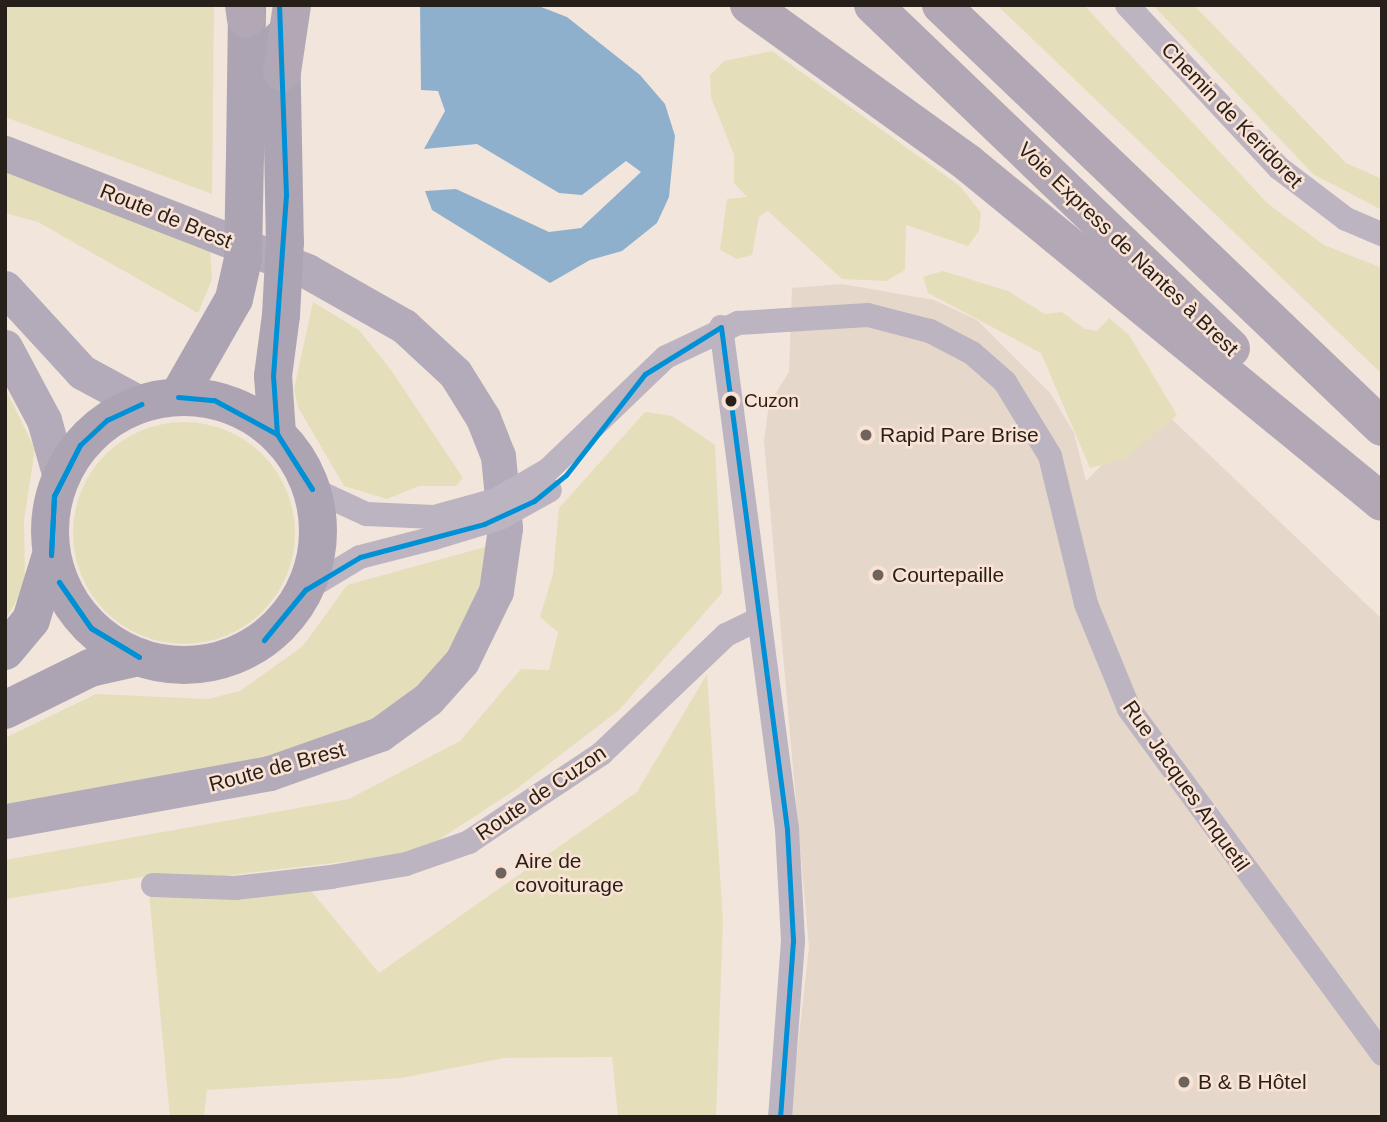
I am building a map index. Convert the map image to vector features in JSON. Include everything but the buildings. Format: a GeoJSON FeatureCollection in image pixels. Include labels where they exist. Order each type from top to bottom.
{"type":"FeatureCollection","features":[{"type":"Feature","properties":{"kind":"highway"},"geometry":{"type":"LineString","coordinates":[[282,72],[292,5]]}},
{"type":"Feature","properties":{"kind":"highway"},"geometry":{"type":"LineString","coordinates":[[749,5],[968,163],[1382,502]]}},
{"type":"Feature","properties":{"kind":"highway","name":"Voie Express de Nantes à Brest"},"geometry":{"type":"LineString","coordinates":[[873,5],[1382,492]]}},
{"type":"Feature","properties":{"kind":"highway"},"geometry":{"type":"LineString","coordinates":[[941,5],[1382,427]]}},
{"type":"Feature","properties":{"kind":"main road"},"geometry":{"type":"LineString","coordinates":[[51,555],[73,607],[91,628],[138,657],[182,666],[235,655],[280,625],[305,590],[318,540],[312,489],[277,434],[273,376],[281,314],[286,164],[282,72],[254,9]]}},
{"type":"Feature","properties":{"kind":"main road"},"geometry":{"type":"LineString","coordinates":[[178,397],[234,299],[244,245],[245,156],[254,9]]}},
{"type":"Feature","properties":{"kind":"main road","name":"Route de Brest"},"geometry":{"type":"LineString","coordinates":[[5,153],[307,271],[404,326],[455,373],[483,418],[498,456],[505,528],[496,591],[462,662],[428,699],[380,734],[270,773],[5,821]]}},
{"type":"Feature","properties":{"kind":"main road"},"geometry":{"type":"LineString","coordinates":[[5,288],[82,372],[141,404]]}},
{"type":"Feature","properties":{"kind":"main road"},"geometry":{"type":"LineString","coordinates":[[5,346],[44,421],[60,477]]}},
{"type":"Feature","properties":{"kind":"main road"},"geometry":{"type":"LineString","coordinates":[[5,651],[30,620],[51,555],[50,516],[60,477],[80,446],[107,420],[141,404],[178,397],[214,400],[277,434]]}},
{"type":"Feature","properties":{"kind":"main road"},"geometry":{"type":"LineString","coordinates":[[5,710],[90,668],[138,657]]}},
{"type":"Feature","properties":{"kind":"street","name":"Chemin de Keridoret"},"geometry":{"type":"LineString","coordinates":[[1127,5],[1279,168],[1346,219],[1382,234]]}},
{"type":"Feature","properties":{"kind":"street","name":"Rue Jacques Anquetil"},"geometry":{"type":"LineString","coordinates":[[722,327],[780,316],[868,315],[940,336],[1004,382],[1051,456],[1086,604],[1129,709],[1382,1054]]}},
{"type":"Feature","properties":{"kind":"street"},"geometry":{"type":"LineString","coordinates":[[305,590],[360,557],[549,480],[614,407],[666,357],[722,327],[759,619],[778,729],[792,900],[780,1117]]}},
{"type":"Feature","properties":{"kind":"street"},"geometry":{"type":"LineString","coordinates":[[312,489],[366,514],[434,528]]}},
{"type":"Feature","properties":{"kind":"street","name":"Route de Cuzon"},"geometry":{"type":"LineString","coordinates":[[153,885],[235,888],[331,877],[459,846],[601,754],[726,635],[759,619]]}},
{"type":"Feature","properties":{"kind":"shaded area"},"geometry":{"type":"Polygon","coordinates":[[[5,5],[214,5],[212,194],[5,117],[5,5]]]}},
{"type":"Feature","properties":{"kind":"shaded area"},"geometry":{"type":"Polygon","coordinates":[[[997,5],[1084,5],[1267,203],[1324,245],[1382,268],[1382,374],[997,5]]]}},
{"type":"Feature","properties":{"kind":"shaded area"},"geometry":{"type":"Polygon","coordinates":[[[1153,5],[1194,5],[1346,163],[1382,179],[1382,210],[1313,174],[1153,5]]]}},
{"type":"Feature","properties":{"kind":"shaded area"},"geometry":{"type":"Polygon","coordinates":[[[772,51],[960,186],[981,213],[979,231],[968,246],[906,225],[905,270],[886,281],[842,279],[768,211],[759,217],[752,255],[737,259],[720,250],[727,199],[747,197],[734,183],[734,155],[711,97],[710,75],[724,61],[772,51]]]}},
{"type":"Feature","properties":{"kind":"shaded area"},"geometry":{"type":"Polygon","coordinates":[[[5,164],[210,247],[212,279],[198,313],[38,222],[5,213],[5,164]]]}},
{"type":"Feature","properties":{"kind":"shaded area"},"geometry":{"type":"Polygon","coordinates":[[[943,271],[1008,291],[1045,314],[1062,312],[1085,329],[1097,331],[1109,318],[1129,335],[1177,415],[1126,458],[1090,468],[1041,353],[928,293],[923,277],[943,271]]]}},
{"type":"Feature","properties":{"kind":"shaded area"},"geometry":{"type":"Polygon","coordinates":[[[842,284],[934,300],[977,320],[1051,394],[1074,433],[1086,481],[1159,407],[1382,619],[1382,1117],[790,1117],[809,947],[764,441],[769,404],[789,372],[792,288],[842,284]]]}},
{"type":"Feature","properties":{"kind":"shaded area"},"geometry":{"type":"Polygon","coordinates":[[[313,302],[359,330],[391,370],[463,478],[456,486],[419,486],[387,499],[344,486],[298,407],[294,389],[313,302]]]}},
{"type":"Feature","properties":{"kind":"shaded area"},"geometry":{"type":"Polygon","coordinates":[[[5,388],[35,449],[24,520],[25,586],[5,620],[5,388]]]}},
{"type":"Feature","properties":{"kind":"shaded area"},"geometry":{"type":"Polygon","coordinates":[[[645,412],[672,416],[715,445],[722,593],[619,710],[515,790],[429,846],[384,857],[223,876],[161,874],[5,899],[5,860],[349,799],[460,741],[521,669],[549,670],[558,632],[540,617],[553,574],[559,508],[645,412]]]}},
{"type":"Feature","properties":{"kind":"shaded area"},"geometry":{"type":"Polygon","coordinates":[[[195,422],[227,430],[246,440],[263,454],[277,471],[287,490],[295,533],[287,576],[277,595],[263,612],[246,626],[216,640],[173,644],[152,640],[131,631],[113,619],[98,604],[77,565],[73,522],[77,501],[86,480],[98,462],[113,447],[152,426],[195,422]]]}},
{"type":"Feature","properties":{"kind":"shaded area"},"geometry":{"type":"Polygon","coordinates":[[[489,546],[477,599],[445,660],[388,712],[288,754],[5,804],[5,738],[96,694],[208,699],[240,691],[303,646],[347,585],[489,546]]]}},
{"type":"Feature","properties":{"kind":"shaded area"},"geometry":{"type":"Polygon","coordinates":[[[707,674],[723,920],[716,1117],[618,1117],[612,1057],[504,1058],[401,1078],[207,1090],[204,1117],[170,1117],[149,893],[307,886],[379,973],[637,792],[707,674]]]}},
{"type":"Feature","properties":{"kind":"water"},"geometry":{"type":"Polygon","coordinates":[[[420,5],[536,5],[567,17],[640,75],[665,104],[675,136],[669,197],[657,223],[622,251],[590,260],[550,283],[432,210],[425,191],[456,189],[549,232],[581,228],[641,172],[626,161],[582,195],[559,193],[477,144],[424,149],[445,111],[438,91],[421,90],[420,5]]]}},
{"type":"Feature","properties":{"kind":"transit line"},"geometry":{"type":"LineString","coordinates":[[277,434],[273,376],[286,195],[279,5]]}},
{"type":"Feature","properties":{"kind":"transit line"},"geometry":{"type":"LineString","coordinates":[[721,327],[787,829],[793,941],[780,1117]]}},
{"type":"Feature","properties":{"kind":"transit line"},"geometry":{"type":"LineString","coordinates":[[305,590],[360,557],[484,524],[534,501],[566,475],[645,374],[721,327]]}},
{"type":"Feature","properties":{"kind":"transit line"},"geometry":{"type":"LineString","coordinates":[[178,397],[214,400],[277,434]]}},
{"type":"Feature","properties":{"kind":"transit line"},"geometry":{"type":"LineString","coordinates":[[80,445],[107,420],[141,404]]}},
{"type":"Feature","properties":{"kind":"transit line"},"geometry":{"type":"LineString","coordinates":[[277,434],[312,489]]}},
{"type":"Feature","properties":{"kind":"transit line"},"geometry":{"type":"LineString","coordinates":[[277,434],[312,489]]}},
{"type":"Feature","properties":{"kind":"transit line"},"geometry":{"type":"LineString","coordinates":[[54,496],[80,445]]}},
{"type":"Feature","properties":{"kind":"transit line"},"geometry":{"type":"LineString","coordinates":[[54,496],[80,445]]}},
{"type":"Feature","properties":{"kind":"transit line"},"geometry":{"type":"LineString","coordinates":[[51,555],[54,496]]}},
{"type":"Feature","properties":{"kind":"transit line"},"geometry":{"type":"LineString","coordinates":[[51,555],[54,496]]}},
{"type":"Feature","properties":{"kind":"transit line"},"geometry":{"type":"LineString","coordinates":[[59,582],[91,628]]}},
{"type":"Feature","properties":{"kind":"transit line"},"geometry":{"type":"LineString","coordinates":[[59,582],[91,628]]}},
{"type":"Feature","properties":{"kind":"transit line"},"geometry":{"type":"LineString","coordinates":[[264,640],[305,590]]}},
{"type":"Feature","properties":{"kind":"transit line"},"geometry":{"type":"LineString","coordinates":[[264,640],[305,590]]}},
{"type":"Feature","properties":{"kind":"transit line"},"geometry":{"type":"LineString","coordinates":[[91,628],[139,657]]}},
{"type":"Feature","properties":{"kind":"transit line"},"geometry":{"type":"LineString","coordinates":[[91,628],[139,657]]}},
{"type":"Feature","properties":{"kind":"place","name":"Cuzon"},"geometry":{"type":"Point","coordinates":[731,401]}},
{"type":"Feature","properties":{"kind":"place","name":"Rapid Pare Brise"},"geometry":{"type":"Point","coordinates":[866,435]}},
{"type":"Feature","properties":{"kind":"place","name":"Courtepaille"},"geometry":{"type":"Point","coordinates":[878,575]}},
{"type":"Feature","properties":{"kind":"place","name":"Aire de covoiturage"},"geometry":{"type":"Point","coordinates":[501,873]}},
{"type":"Feature","properties":{"kind":"place","name":"B & B Hôtel"},"geometry":{"type":"Point","coordinates":[1184,1082]}}]}
